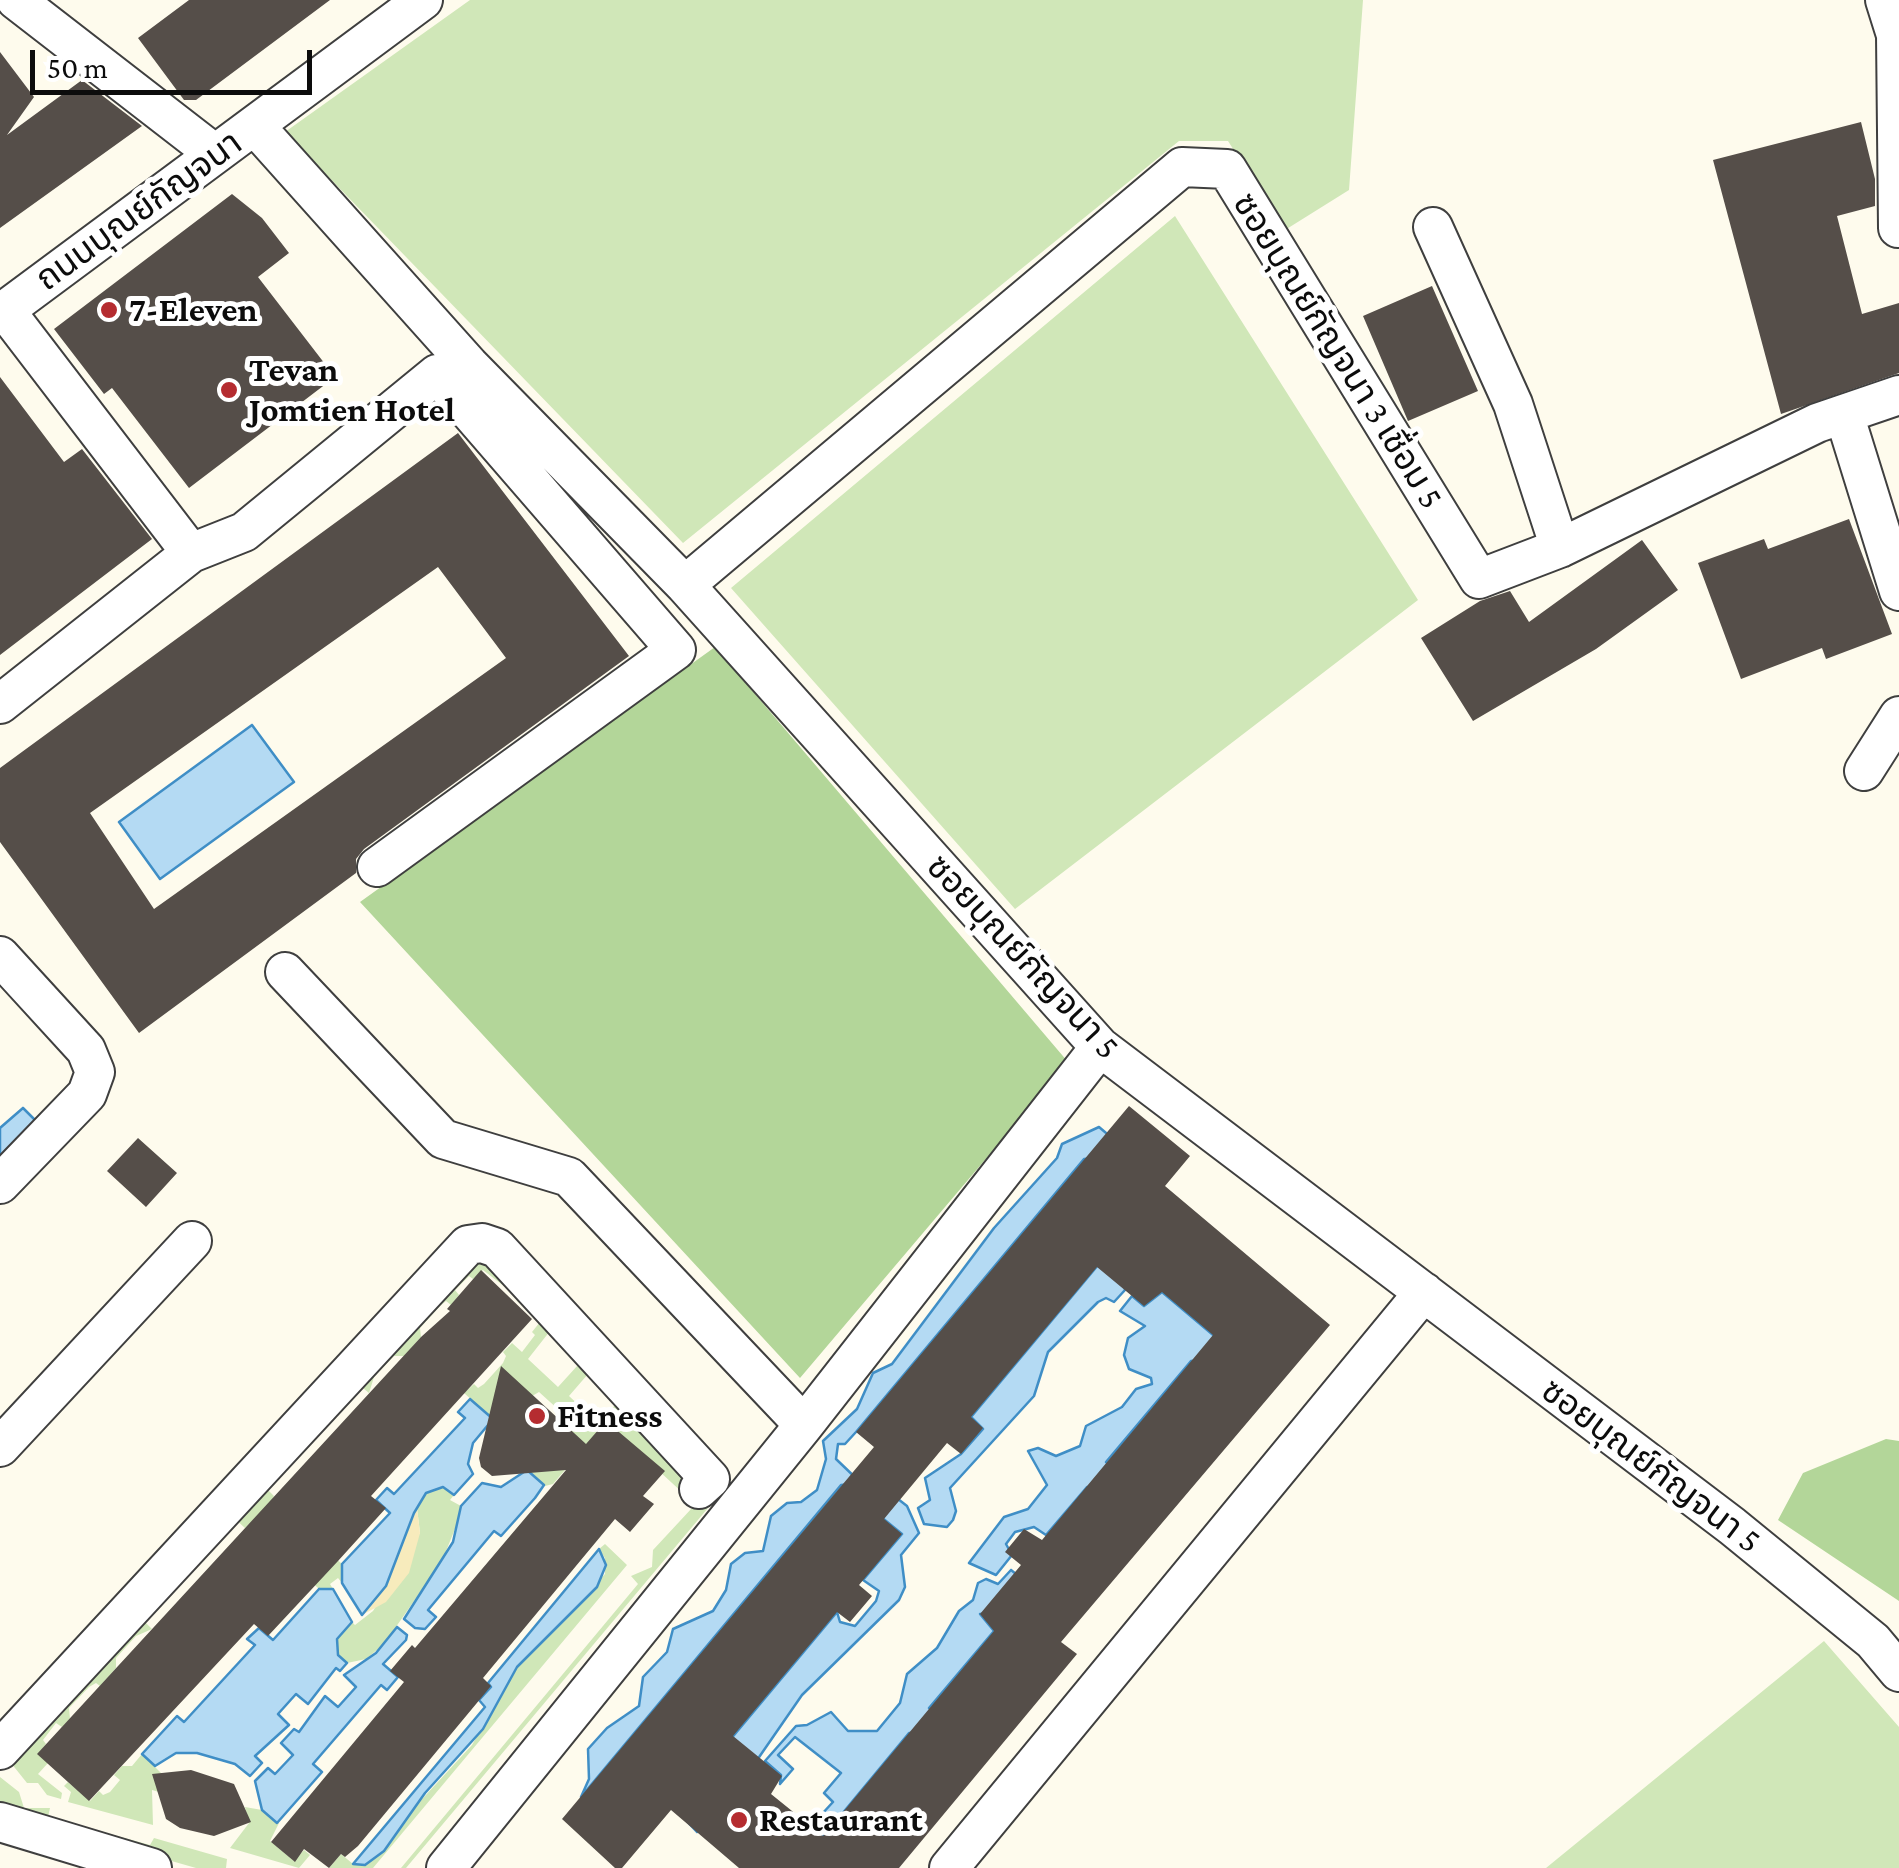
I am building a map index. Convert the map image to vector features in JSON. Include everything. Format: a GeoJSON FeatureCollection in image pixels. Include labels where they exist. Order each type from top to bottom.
{"type":"FeatureCollection","features":[{"type":"Feature","properties":{"kind":"street"},"geometry":{"type":"LineString","coordinates":[[16,0],[214,154]]}},
{"type":"Feature","properties":{"kind":"street","name":"ถนนบุณย์กัญจนา"},"geometry":{"type":"LineString","coordinates":[[2,312],[422,0]]}},
{"type":"Feature","properties":{"kind":"street"},"geometry":{"type":"LineString","coordinates":[[1884,0],[1896,35],[1898,228]]}},
{"type":"Feature","properties":{"kind":"street","name":"ซอยบุณย์กัญจนา 5"},"geometry":{"type":"LineString","coordinates":[[255,126],[469,365],[685,586],[1100,1047],[1732,1526],[1873,1640],[1899,1672]]}},
{"type":"Feature","properties":{"kind":"street","name":"ซอยบุณย์กัญจนา 3 เชื่อม 5"},"geometry":{"type":"LineString","coordinates":[[685,586],[1182,167],[1227,168],[1479,579],[1560,548],[1844,414],[1899,395]]}},
{"type":"Feature","properties":{"kind":"street"},"geometry":{"type":"LineString","coordinates":[[1433,227],[1513,404],[1560,548]]}},
{"type":"Feature","properties":{"kind":"street"},"geometry":{"type":"LineString","coordinates":[[2,312],[191,552]]}},
{"type":"Feature","properties":{"kind":"street"},"geometry":{"type":"LineString","coordinates":[[0,704],[191,552],[244,532],[438,374],[676,650],[377,867]]}},
{"type":"Feature","properties":{"kind":"street"},"geometry":{"type":"LineString","coordinates":[[1844,414],[1899,591]]}},
{"type":"Feature","properties":{"kind":"street"},"geometry":{"type":"LineString","coordinates":[[1864,771],[1899,716]]}},
{"type":"Feature","properties":{"kind":"street"},"geometry":{"type":"LineString","coordinates":[[0,956],[86,1050],[94,1072],[87,1094],[0,1184]]}},
{"type":"Feature","properties":{"kind":"street"},"geometry":{"type":"LineString","coordinates":[[285,972],[443,1139],[569,1177],[804,1426]]}},
{"type":"Feature","properties":{"kind":"street"},"geometry":{"type":"LineString","coordinates":[[446,1868],[804,1426],[1100,1047]]}},
{"type":"Feature","properties":{"kind":"street"},"geometry":{"type":"LineString","coordinates":[[0,1447],[192,1241]]}},
{"type":"Feature","properties":{"kind":"street"},"geometry":{"type":"LineString","coordinates":[[0,1750],[468,1246],[497,1248],[705,1484],[739,1505]]}},
{"type":"Feature","properties":{"kind":"street"},"geometry":{"type":"LineString","coordinates":[[949,1868],[1424,1292]]}},
{"type":"Feature","properties":{"kind":"street"},"geometry":{"type":"LineString","coordinates":[[0,1822],[152,1868]]}},
{"type":"Feature","properties":{"kind":"green space"},"geometry":{"type":"Polygon","coordinates":[[[470,0],[1363,0],[1349,190],[1285,230],[1228,141],[1179,141],[683,543],[285,132],[470,0]]]}},
{"type":"Feature","properties":{"kind":"green space"},"geometry":{"type":"Polygon","coordinates":[[[1175,216],[1418,600],[1015,909],[731,588],[1175,216]]]}},
{"type":"Feature","properties":{"kind":"green space"},"geometry":{"type":"Polygon","coordinates":[[[715,647],[1068,1062],[800,1378],[360,902],[715,647]]]}},
{"type":"Feature","properties":{"kind":"green space"},"geometry":{"type":"Polygon","coordinates":[[[486,1261],[509,1290],[483,1270],[473,1279],[469,1276],[455,1290],[459,1295],[451,1305],[446,1301],[420,1328],[421,1337],[404,1356],[394,1356],[374,1377],[369,1393],[358,1384],[471,1262],[486,1261]]]}},
{"type":"Feature","properties":{"kind":"green space"},"geometry":{"type":"Polygon","coordinates":[[[515,1292],[550,1331],[528,1359],[558,1387],[578,1365],[588,1374],[569,1396],[598,1423],[618,1402],[694,1484],[685,1495],[606,1422],[553,1484],[545,1486],[527,1470],[560,1411],[539,1392],[493,1419],[464,1393],[474,1384],[478,1388],[484,1384],[503,1363],[503,1352],[512,1343],[522,1352],[535,1335],[532,1332],[540,1322],[517,1301],[515,1292]]]}},
{"type":"Feature","properties":{"kind":"green space"},"geometry":{"type":"Polygon","coordinates":[[[1886,1439],[1899,1441],[1899,1601],[1778,1520],[1803,1473],[1886,1439]]]}},
{"type":"Feature","properties":{"kind":"green space"},"geometry":{"type":"Polygon","coordinates":[[[264,1486],[274,1496],[272,1500],[342,1564],[342,1583],[338,1578],[330,1584],[333,1589],[319,1589],[249,1524],[245,1528],[234,1518],[264,1486]]]}},
{"type":"Feature","properties":{"kind":"green space"},"geometry":{"type":"Polygon","coordinates":[[[443,1487],[454,1495],[450,1500],[461,1506],[461,1514],[442,1561],[384,1644],[366,1659],[347,1663],[338,1655],[337,1639],[352,1622],[355,1625],[373,1611],[420,1533],[417,1508],[426,1493],[443,1487]]]}},
{"type":"Feature","properties":{"kind":"green space"},"geometry":{"type":"Polygon","coordinates":[[[705,1494],[713,1502],[406,1868],[401,1868],[638,1584],[631,1576],[652,1567],[653,1550],[705,1494]]]}},
{"type":"Feature","properties":{"kind":"green space"},"geometry":{"type":"Polygon","coordinates":[[[605,1544],[627,1565],[373,1868],[329,1868],[341,1854],[353,1864],[412,1810],[472,1745],[517,1667],[605,1574],[605,1558],[599,1549],[605,1544]]]}},
{"type":"Feature","properties":{"kind":"green space"},"geometry":{"type":"Polygon","coordinates":[[[142,1619],[152,1629],[136,1636],[116,1658],[116,1668],[100,1686],[96,1683],[89,1687],[69,1708],[70,1719],[62,1727],[56,1723],[43,1740],[46,1744],[38,1754],[48,1763],[38,1774],[62,1793],[61,1799],[47,1795],[38,1783],[27,1783],[11,1763],[142,1619]]]}},
{"type":"Feature","properties":{"kind":"green space"},"geometry":{"type":"Polygon","coordinates":[[[1824,1641],[1899,1727],[1899,1868],[1546,1868],[1824,1641]]]}},
{"type":"Feature","properties":{"kind":"green space"},"geometry":{"type":"Polygon","coordinates":[[[142,1754],[167,1779],[159,1792],[152,1790],[153,1825],[68,1802],[71,1792],[64,1786],[68,1782],[90,1801],[99,1791],[103,1795],[110,1792],[120,1780],[114,1775],[122,1766],[132,1766],[142,1754]]]}},
{"type":"Feature","properties":{"kind":"green space"},"geometry":{"type":"Polygon","coordinates":[[[0,1777],[19,1792],[24,1808],[50,1808],[48,1817],[150,1845],[154,1838],[227,1859],[226,1868],[196,1868],[0,1812],[0,1777]]]}},
{"type":"Feature","properties":{"kind":"green space"},"geometry":{"type":"Polygon","coordinates":[[[245,1807],[262,1810],[279,1823],[270,1841],[294,1861],[304,1850],[310,1855],[299,1868],[230,1848],[249,1823],[245,1807]]]}},
{"type":"Feature","properties":{"kind":"sand"},"geometry":{"type":"Polygon","coordinates":[[[417,1508],[420,1533],[409,1573],[386,1602],[362,1615],[386,1586],[417,1508]]]}},
{"type":"Feature","properties":{"kind":"water"},"geometry":{"type":"Polygon","coordinates":[[[252,725],[294,782],[160,879],[119,822],[252,725]]]}},
{"type":"Feature","properties":{"kind":"water"},"geometry":{"type":"Polygon","coordinates":[[[23,1108],[36,1121],[0,1157],[0,1128],[23,1108]]]}},
{"type":"Feature","properties":{"kind":"water"},"geometry":{"type":"Polygon","coordinates":[[[1099,1127],[1132,1155],[1084,1159],[856,1432],[845,1444],[838,1444],[836,1459],[861,1483],[841,1485],[581,1797],[589,1779],[588,1749],[607,1728],[639,1706],[643,1677],[667,1652],[673,1629],[713,1611],[726,1590],[731,1564],[745,1553],[763,1551],[771,1516],[787,1503],[801,1502],[817,1490],[826,1459],[823,1441],[857,1409],[873,1373],[892,1364],[994,1228],[1057,1158],[1062,1144],[1099,1127]]]}},
{"type":"Feature","properties":{"kind":"water"},"geometry":{"type":"Polygon","coordinates":[[[1119,1240],[1125,1290],[1114,1302],[1106,1298],[1098,1302],[1048,1352],[1034,1396],[950,1488],[956,1511],[947,1527],[924,1524],[918,1508],[930,1500],[925,1478],[961,1454],[983,1429],[971,1417],[1119,1240]]]}},
{"type":"Feature","properties":{"kind":"water"},"geometry":{"type":"Polygon","coordinates":[[[1162,1292],[1238,1356],[1191,1361],[1106,1462],[1132,1484],[1087,1487],[1046,1535],[1034,1527],[1015,1532],[1006,1544],[1012,1555],[996,1575],[969,1563],[1004,1517],[1028,1509],[1047,1485],[1028,1451],[1038,1448],[1056,1456],[1080,1446],[1086,1426],[1122,1407],[1136,1389],[1152,1384],[1151,1378],[1129,1369],[1124,1355],[1128,1338],[1145,1326],[1120,1311],[1132,1296],[1144,1306],[1162,1292]]]}},
{"type":"Feature","properties":{"kind":"water"},"geometry":{"type":"Polygon","coordinates":[[[470,1399],[493,1419],[473,1443],[468,1464],[473,1474],[454,1495],[443,1487],[426,1493],[414,1513],[386,1586],[362,1615],[342,1583],[342,1564],[390,1513],[376,1500],[387,1488],[394,1494],[465,1418],[458,1412],[470,1399]]]}},
{"type":"Feature","properties":{"kind":"water"},"geometry":{"type":"Polygon","coordinates":[[[527,1470],[544,1485],[535,1498],[501,1536],[494,1531],[428,1610],[436,1617],[425,1629],[415,1628],[404,1619],[453,1542],[461,1506],[482,1483],[501,1487],[527,1470]]]}},
{"type":"Feature","properties":{"kind":"water"},"geometry":{"type":"Polygon","coordinates":[[[889,1492],[907,1506],[919,1533],[901,1555],[905,1587],[899,1600],[802,1695],[755,1763],[697,1832],[678,1812],[699,1777],[837,1612],[840,1622],[855,1626],[876,1601],[879,1591],[863,1580],[902,1534],[875,1512],[889,1492]]]}},
{"type":"Feature","properties":{"kind":"water"},"geometry":{"type":"Polygon","coordinates":[[[599,1549],[606,1565],[597,1587],[517,1667],[483,1729],[425,1793],[384,1851],[365,1865],[353,1864],[485,1707],[479,1700],[491,1687],[488,1683],[599,1549]]]}},
{"type":"Feature","properties":{"kind":"water"},"geometry":{"type":"Polygon","coordinates":[[[1011,1570],[1057,1607],[980,1614],[994,1631],[929,1708],[955,1731],[909,1733],[822,1838],[809,1828],[833,1802],[824,1793],[841,1773],[795,1737],[778,1755],[793,1769],[780,1784],[781,1775],[765,1761],[796,1726],[807,1725],[831,1712],[848,1731],[877,1731],[900,1703],[907,1674],[937,1648],[959,1611],[973,1600],[978,1583],[986,1579],[998,1584],[1011,1570]]]}},
{"type":"Feature","properties":{"kind":"water"},"geometry":{"type":"Polygon","coordinates":[[[319,1589],[333,1589],[352,1622],[337,1639],[338,1655],[347,1663],[340,1671],[336,1668],[308,1704],[296,1694],[278,1714],[289,1725],[255,1756],[262,1763],[250,1776],[235,1764],[197,1753],[176,1753],[155,1766],[142,1754],[177,1716],[184,1722],[255,1645],[247,1639],[259,1628],[273,1640],[319,1589]]]}},
{"type":"Feature","properties":{"kind":"water"},"geometry":{"type":"Polygon","coordinates":[[[397,1627],[407,1635],[406,1640],[383,1664],[398,1677],[387,1690],[381,1685],[313,1764],[322,1772],[277,1823],[262,1810],[255,1781],[268,1768],[275,1774],[293,1755],[281,1743],[294,1729],[299,1732],[325,1696],[338,1707],[356,1687],[344,1675],[376,1653],[397,1627]]]}},
{"type":"Feature","properties":{"kind":"building"},"geometry":{"type":"Polygon","coordinates":[[[189,0],[330,0],[196,100],[184,100],[138,38],[189,0]]]}},
{"type":"Feature","properties":{"kind":"building"},"geometry":{"type":"Polygon","coordinates":[[[0,52],[34,97],[7,135],[82,80],[142,126],[0,228],[0,52]]]}},
{"type":"Feature","properties":{"kind":"building"},"geometry":{"type":"Polygon","coordinates":[[[1861,122],[1875,179],[1875,206],[1837,216],[1862,314],[1899,303],[1899,373],[1781,414],[1713,160],[1861,122]]]}},
{"type":"Feature","properties":{"kind":"building"},"geometry":{"type":"Polygon","coordinates":[[[232,194],[262,218],[289,253],[258,277],[335,377],[189,488],[112,388],[104,394],[54,329],[232,194]]]}},
{"type":"Feature","properties":{"kind":"building"},"geometry":{"type":"Polygon","coordinates":[[[1432,286],[1478,391],[1408,421],[1363,316],[1432,286]]]}},
{"type":"Feature","properties":{"kind":"building"},"geometry":{"type":"Polygon","coordinates":[[[0,377],[64,462],[82,449],[152,539],[0,655],[0,377]]]}},
{"type":"Feature","properties":{"kind":"building"},"geometry":{"type":"Polygon","coordinates":[[[458,433],[629,656],[364,849],[356,859],[356,873],[139,1033],[0,842],[0,768],[458,433]],[[438,567],[90,813],[154,909],[506,658],[438,567]]]}},
{"type":"Feature","properties":{"kind":"building"},"geometry":{"type":"Polygon","coordinates":[[[1849,519],[1892,634],[1826,659],[1822,648],[1741,679],[1698,563],[1764,539],[1768,549],[1849,519]]]}},
{"type":"Feature","properties":{"kind":"building"},"geometry":{"type":"Polygon","coordinates":[[[1642,540],[1678,590],[1596,649],[1473,721],[1421,638],[1480,601],[1510,591],[1529,622],[1642,540]]]}},
{"type":"Feature","properties":{"kind":"building"},"geometry":{"type":"Polygon","coordinates":[[[1129,1106],[1190,1156],[1165,1186],[1330,1325],[1061,1642],[1077,1654],[899,1868],[739,1868],[671,1810],[622,1868],[615,1868],[562,1819],[874,1447],[856,1432],[1129,1106]],[[1097,1267],[971,1417],[983,1428],[961,1454],[947,1443],[884,1519],[902,1534],[859,1585],[872,1596],[850,1622],[837,1612],[733,1736],[782,1776],[771,1794],[823,1836],[994,1631],[980,1614],[1021,1565],[1005,1552],[1024,1529],[1042,1540],[1213,1335],[1162,1292],[1144,1306],[1097,1267]]]}},
{"type":"Feature","properties":{"kind":"building"},"geometry":{"type":"Polygon","coordinates":[[[138,1138],[177,1173],[146,1207],[107,1171],[138,1138]]]}},
{"type":"Feature","properties":{"kind":"building"},"geometry":{"type":"Polygon","coordinates":[[[481,1270],[532,1319],[371,1496],[386,1508],[338,1561],[268,1636],[254,1624],[89,1801],[37,1754],[421,1337],[450,1311],[447,1309],[481,1270]]]}},
{"type":"Feature","properties":{"kind":"building"},"geometry":{"type":"Polygon","coordinates":[[[501,1366],[586,1444],[606,1421],[665,1471],[643,1496],[654,1504],[630,1532],[615,1519],[483,1678],[491,1686],[358,1846],[345,1857],[341,1854],[329,1868],[304,1849],[295,1862],[271,1842],[404,1682],[390,1671],[412,1645],[415,1648],[566,1470],[492,1476],[481,1467],[479,1458],[501,1366]]]}},
{"type":"Feature","properties":{"kind":"building"},"geometry":{"type":"Polygon","coordinates":[[[191,1770],[234,1784],[251,1822],[214,1836],[180,1828],[166,1819],[152,1774],[191,1770]]]}},
{"type":"Feature","properties":{"kind":"place","name":"7-Eleven"},"geometry":{"type":"Point","coordinates":[109,310]}},
{"type":"Feature","properties":{"kind":"place","name":"Tevan Jomtien Hotel"},"geometry":{"type":"Point","coordinates":[229,390]}},
{"type":"Feature","properties":{"kind":"place","name":"Fitness"},"geometry":{"type":"Point","coordinates":[537,1416]}},
{"type":"Feature","properties":{"kind":"place","name":"Restaurant"},"geometry":{"type":"Point","coordinates":[739,1820]}}]}
